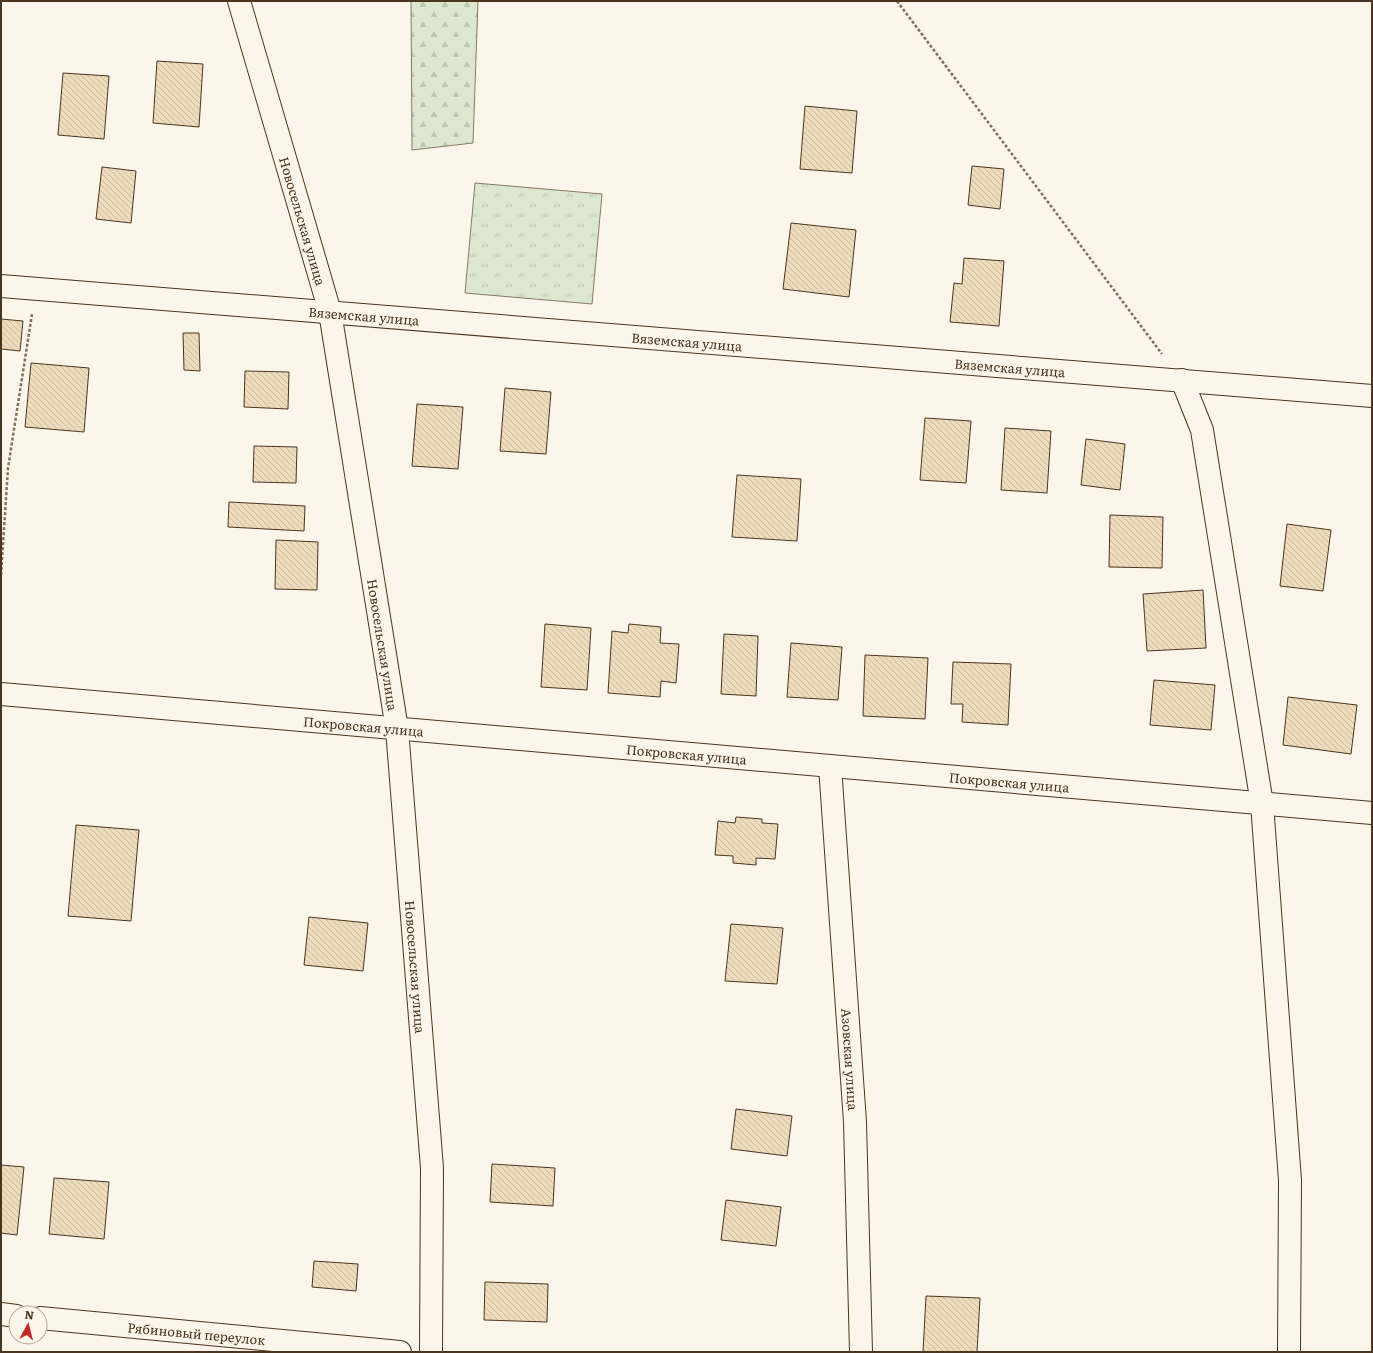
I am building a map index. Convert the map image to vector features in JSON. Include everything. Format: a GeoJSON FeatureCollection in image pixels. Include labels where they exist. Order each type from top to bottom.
{"type":"FeatureCollection","features":[{"type":"Feature","properties":{"kind":"street","name":"Новосельская улица"},"geometry":{"type":"LineString","coordinates":[[239,1],[330,312],[398,729],[432,1168],[431,1352]]}},
{"type":"Feature","properties":{"kind":"street","name":"Вяземская улица"},"geometry":{"type":"LineString","coordinates":[[1,286],[1372,396]]}},
{"type":"Feature","properties":{"kind":"street"},"geometry":{"type":"LineString","coordinates":[[1182,380],[1202,430],[1262,804],[1290,1180],[1289,1352]]}},
{"type":"Feature","properties":{"kind":"street","name":"Покровская улица"},"geometry":{"type":"LineString","coordinates":[[1,694],[1372,813]]}},
{"type":"Feature","properties":{"kind":"street","name":"Азовская улица"},"geometry":{"type":"LineString","coordinates":[[830,766],[855,1122],[861,1352]]}},
{"type":"Feature","properties":{"kind":"street","name":"Рябиновый переулок"},"geometry":{"type":"LineString","coordinates":[[48,1319],[400,1352]]}},
{"type":"Feature","properties":{"kind":"path"},"geometry":{"type":"LineString","coordinates":[[897,1],[1182,380]]}},
{"type":"Feature","properties":{"kind":"path"},"geometry":{"type":"LineString","coordinates":[[1,575],[8,468],[36,289]]}},
{"type":"Feature","properties":{"kind":"green space"},"geometry":{"type":"Polygon","coordinates":[[[411,1],[478,1],[473,143],[412,150],[411,1]]]}},
{"type":"Feature","properties":{"kind":"green space"},"geometry":{"type":"Polygon","coordinates":[[[475,183],[602,194],[592,304],[465,293],[475,183]]]}},
{"type":"Feature","properties":{"kind":"building"},"geometry":{"type":"Polygon","coordinates":[[[157,61],[203,64],[199,127],[153,123],[157,61]]]}},
{"type":"Feature","properties":{"kind":"building"},"geometry":{"type":"Polygon","coordinates":[[[63,73],[109,76],[104,139],[58,135],[63,73]]]}},
{"type":"Feature","properties":{"kind":"building"},"geometry":{"type":"Polygon","coordinates":[[[805,106],[857,111],[852,173],[800,169],[805,106]]]}},
{"type":"Feature","properties":{"kind":"building"},"geometry":{"type":"Polygon","coordinates":[[[972,166],[1004,169],[1000,209],[968,205],[972,166]]]}},
{"type":"Feature","properties":{"kind":"building"},"geometry":{"type":"Polygon","coordinates":[[[102,167],[136,171],[131,223],[96,219],[102,167]]]}},
{"type":"Feature","properties":{"kind":"building"},"geometry":{"type":"Polygon","coordinates":[[[791,223],[856,230],[849,297],[783,289],[791,223]]]}},
{"type":"Feature","properties":{"kind":"building"},"geometry":{"type":"Polygon","coordinates":[[[964,258],[1004,261],[999,326],[950,322],[954,283],[962,284],[964,258]]]}},
{"type":"Feature","properties":{"kind":"building"},"geometry":{"type":"Polygon","coordinates":[[[1,319],[23,321],[20,351],[1,349],[1,319]]]}},
{"type":"Feature","properties":{"kind":"building"},"geometry":{"type":"Polygon","coordinates":[[[183,333],[199,333],[200,371],[184,370],[183,333]]]}},
{"type":"Feature","properties":{"kind":"building"},"geometry":{"type":"Polygon","coordinates":[[[31,363],[89,368],[84,432],[25,427],[31,363]]]}},
{"type":"Feature","properties":{"kind":"building"},"geometry":{"type":"Polygon","coordinates":[[[245,371],[289,372],[288,409],[244,407],[245,371]]]}},
{"type":"Feature","properties":{"kind":"building"},"geometry":{"type":"Polygon","coordinates":[[[505,388],[551,392],[546,454],[500,451],[505,388]]]}},
{"type":"Feature","properties":{"kind":"building"},"geometry":{"type":"Polygon","coordinates":[[[417,404],[463,407],[458,469],[412,466],[417,404]]]}},
{"type":"Feature","properties":{"kind":"building"},"geometry":{"type":"Polygon","coordinates":[[[925,418],[971,421],[966,483],[920,480],[925,418]]]}},
{"type":"Feature","properties":{"kind":"building"},"geometry":{"type":"Polygon","coordinates":[[[1005,428],[1051,431],[1047,493],[1001,490],[1005,428]]]}},
{"type":"Feature","properties":{"kind":"building"},"geometry":{"type":"Polygon","coordinates":[[[1086,439],[1125,444],[1120,490],[1081,485],[1086,439]]]}},
{"type":"Feature","properties":{"kind":"building"},"geometry":{"type":"Polygon","coordinates":[[[254,446],[297,447],[296,483],[253,482],[254,446]]]}},
{"type":"Feature","properties":{"kind":"building"},"geometry":{"type":"Polygon","coordinates":[[[737,475],[801,479],[797,541],[732,537],[737,475]]]}},
{"type":"Feature","properties":{"kind":"building"},"geometry":{"type":"Polygon","coordinates":[[[229,502],[305,506],[304,531],[228,527],[229,502]]]}},
{"type":"Feature","properties":{"kind":"building"},"geometry":{"type":"Polygon","coordinates":[[[1110,515],[1163,517],[1162,568],[1109,567],[1110,515]]]}},
{"type":"Feature","properties":{"kind":"building"},"geometry":{"type":"Polygon","coordinates":[[[1287,524],[1331,530],[1323,591],[1280,586],[1287,524]]]}},
{"type":"Feature","properties":{"kind":"building"},"geometry":{"type":"Polygon","coordinates":[[[276,540],[318,542],[317,590],[275,589],[276,540]]]}},
{"type":"Feature","properties":{"kind":"building"},"geometry":{"type":"Polygon","coordinates":[[[1203,590],[1206,648],[1147,651],[1143,594],[1203,590]]]}},
{"type":"Feature","properties":{"kind":"building"},"geometry":{"type":"Polygon","coordinates":[[[545,624],[591,628],[587,690],[541,687],[545,624]]]}},
{"type":"Feature","properties":{"kind":"building"},"geometry":{"type":"Polygon","coordinates":[[[629,624],[661,627],[660,643],[679,644],[676,683],[661,681],[660,697],[608,693],[612,631],[628,633],[629,624]]]}},
{"type":"Feature","properties":{"kind":"building"},"geometry":{"type":"Polygon","coordinates":[[[724,634],[758,636],[756,696],[721,694],[724,634]]]}},
{"type":"Feature","properties":{"kind":"building"},"geometry":{"type":"Polygon","coordinates":[[[791,643],[842,647],[838,700],[787,697],[791,643]]]}},
{"type":"Feature","properties":{"kind":"building"},"geometry":{"type":"Polygon","coordinates":[[[865,655],[928,658],[925,719],[863,716],[865,655]]]}},
{"type":"Feature","properties":{"kind":"building"},"geometry":{"type":"Polygon","coordinates":[[[953,662],[1011,664],[1008,725],[962,722],[963,704],[951,704],[953,662]]]}},
{"type":"Feature","properties":{"kind":"building"},"geometry":{"type":"Polygon","coordinates":[[[1154,680],[1215,685],[1211,730],[1150,725],[1154,680]]]}},
{"type":"Feature","properties":{"kind":"building"},"geometry":{"type":"Polygon","coordinates":[[[1288,697],[1357,705],[1351,754],[1283,745],[1288,697]]]}},
{"type":"Feature","properties":{"kind":"building"},"geometry":{"type":"Polygon","coordinates":[[[736,817],[762,819],[762,823],[778,824],[775,859],[756,858],[756,865],[733,863],[733,856],[715,855],[718,821],[735,823],[736,817]]]}},
{"type":"Feature","properties":{"kind":"building"},"geometry":{"type":"Polygon","coordinates":[[[76,825],[139,830],[131,921],[68,916],[76,825]]]}},
{"type":"Feature","properties":{"kind":"building"},"geometry":{"type":"Polygon","coordinates":[[[309,917],[368,923],[363,971],[304,965],[309,917]]]}},
{"type":"Feature","properties":{"kind":"building"},"geometry":{"type":"Polygon","coordinates":[[[731,924],[783,928],[777,984],[725,981],[731,924]]]}},
{"type":"Feature","properties":{"kind":"building"},"geometry":{"type":"Polygon","coordinates":[[[736,1109],[792,1116],[787,1156],[731,1149],[736,1109]]]}},
{"type":"Feature","properties":{"kind":"building"},"geometry":{"type":"Polygon","coordinates":[[[492,1164],[555,1168],[553,1206],[490,1202],[492,1164]]]}},
{"type":"Feature","properties":{"kind":"building"},"geometry":{"type":"Polygon","coordinates":[[[1,1165],[24,1167],[17,1235],[1,1233],[1,1165]]]}},
{"type":"Feature","properties":{"kind":"building"},"geometry":{"type":"Polygon","coordinates":[[[54,1178],[109,1182],[104,1239],[49,1234],[54,1178]]]}},
{"type":"Feature","properties":{"kind":"building"},"geometry":{"type":"Polygon","coordinates":[[[726,1200],[781,1207],[776,1246],[721,1240],[726,1200]]]}},
{"type":"Feature","properties":{"kind":"building"},"geometry":{"type":"Polygon","coordinates":[[[314,1261],[358,1264],[356,1291],[312,1287],[314,1261]]]}},
{"type":"Feature","properties":{"kind":"building"},"geometry":{"type":"Polygon","coordinates":[[[485,1282],[548,1284],[547,1322],[484,1320],[485,1282]]]}},
{"type":"Feature","properties":{"kind":"building"},"geometry":{"type":"Polygon","coordinates":[[[926,1296],[980,1298],[977,1352],[923,1352],[926,1296]]]}}]}
